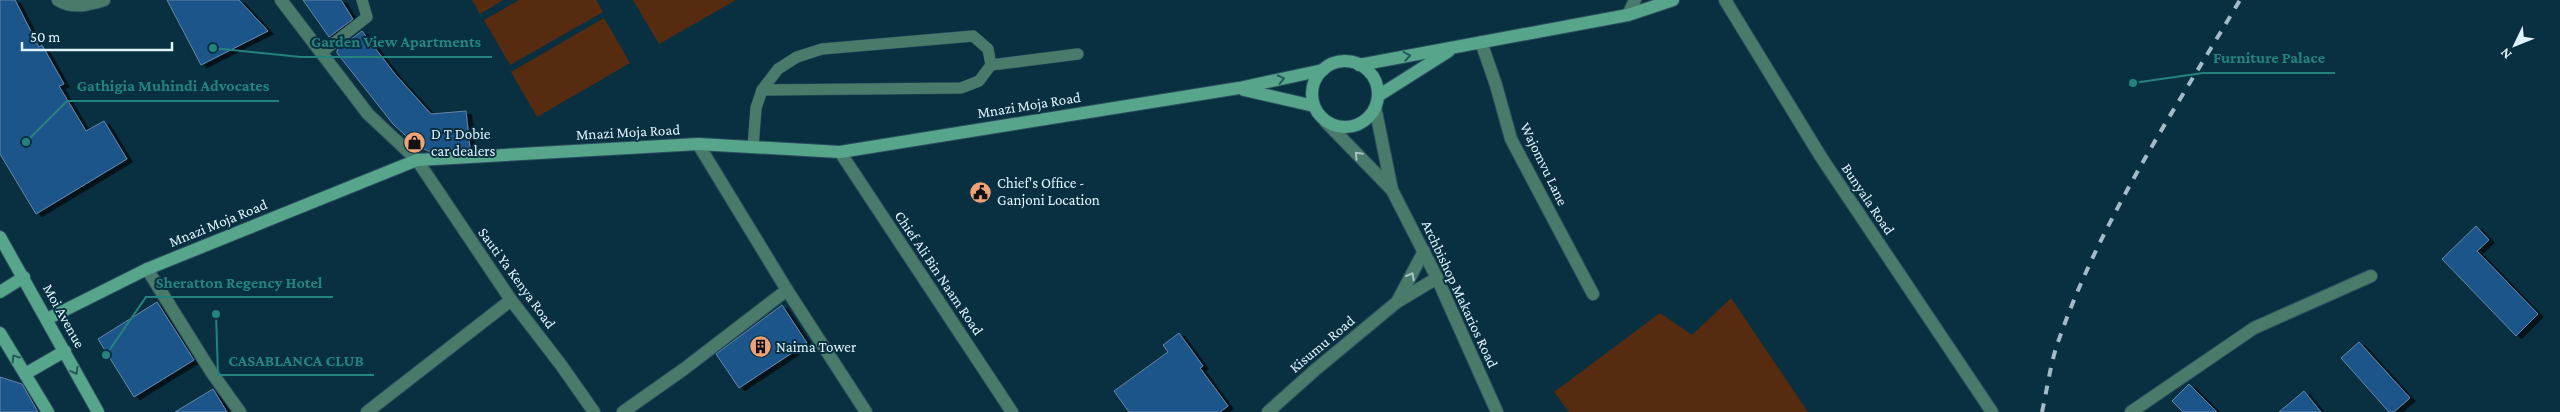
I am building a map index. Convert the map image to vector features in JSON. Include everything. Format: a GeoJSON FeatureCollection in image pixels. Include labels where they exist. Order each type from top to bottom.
{"type":"FeatureCollection","features":[{"type":"Feature","properties":{"kind":"main road"},"geometry":{"type":"LineString","coordinates":[[1359,65],[1628,16],[1673,0]]}},
{"type":"Feature","properties":{"kind":"main road"},"geometry":{"type":"LineString","coordinates":[[1376,102],[1455,47]]}},
{"type":"Feature","properties":{"kind":"main road"},"geometry":{"type":"LineString","coordinates":[[1347,61],[1359,65],[1369,72],[1376,83],[1376,102],[1370,116],[1354,126],[1344,127],[1325,121],[1314,106],[1313,86],[1322,70],[1334,63],[1347,61]]}},
{"type":"Feature","properties":{"kind":"main road","name":"Mnazi Moja Road"},"geometry":{"type":"LineString","coordinates":[[47,320],[147,269],[417,160],[698,144],[840,152],[1239,88],[1322,70]]}},
{"type":"Feature","properties":{"kind":"main road"},"geometry":{"type":"LineString","coordinates":[[1239,88],[1314,106]]}},
{"type":"Feature","properties":{"kind":"main road","name":"Moi Avenue"},"geometry":{"type":"LineString","coordinates":[[0,237],[98,412]]}},
{"type":"Feature","properties":{"kind":"main road"},"geometry":{"type":"LineString","coordinates":[[0,292],[24,278]]}},
{"type":"Feature","properties":{"kind":"main road"},"geometry":{"type":"LineString","coordinates":[[1,336],[48,412]]}},
{"type":"Feature","properties":{"kind":"main road"},"geometry":{"type":"LineString","coordinates":[[26,374],[65,351]]}},
{"type":"Feature","properties":{"kind":"street"},"geometry":{"type":"LineString","coordinates":[[58,0],[66,5],[87,6],[104,0]]}},
{"type":"Feature","properties":{"kind":"street","name":"Sauti Ya Kenya Road"},"geometry":{"type":"LineString","coordinates":[[281,0],[368,114],[417,160],[511,300],[594,412]]}},
{"type":"Feature","properties":{"kind":"street"},"geometry":{"type":"LineString","coordinates":[[1628,16],[1635,0]]}},
{"type":"Feature","properties":{"kind":"street","name":"Bunyala Road"},"geometry":{"type":"LineString","coordinates":[[1725,0],[1821,157],[1992,412]]}},
{"type":"Feature","properties":{"kind":"street","name":"Wajomvu Lane"},"geometry":{"type":"LineString","coordinates":[[1481,42],[1496,84],[1511,139],[1593,294]]}},
{"type":"Feature","properties":{"kind":"street"},"geometry":{"type":"LineString","coordinates":[[1376,102],[1392,190]]}},
{"type":"Feature","properties":{"kind":"street"},"geometry":{"type":"LineString","coordinates":[[1325,121],[1392,190]]}},
{"type":"Feature","properties":{"kind":"street"},"geometry":{"type":"LineString","coordinates":[[698,144],[787,290],[866,412]]}},
{"type":"Feature","properties":{"kind":"street","name":"Chief Ali Bin Naam Road"},"geometry":{"type":"LineString","coordinates":[[840,152],[1012,412]]}},
{"type":"Feature","properties":{"kind":"street","name":"Archbishop Makarios Road"},"geometry":{"type":"LineString","coordinates":[[1392,190],[1437,278],[1497,412]]}},
{"type":"Feature","properties":{"kind":"street","name":"Kisumu Road"},"geometry":{"type":"LineString","coordinates":[[1397,302],[1424,251]]}},
{"type":"Feature","properties":{"kind":"street"},"geometry":{"type":"LineString","coordinates":[[147,269],[212,373],[240,412]]}},
{"type":"Feature","properties":{"kind":"street"},"geometry":{"type":"LineString","coordinates":[[2132,412],[2254,328],[2371,276]]}},
{"type":"Feature","properties":{"kind":"street","name":"Kisumu Road"},"geometry":{"type":"LineString","coordinates":[[1268,412],[1397,302],[1437,278]]}},
{"type":"Feature","properties":{"kind":"street"},"geometry":{"type":"LineString","coordinates":[[622,412],[787,290]]}},
{"type":"Feature","properties":{"kind":"street"},"geometry":{"type":"LineString","coordinates":[[367,412],[511,300]]}},
{"type":"Feature","properties":{"kind":"lane"},"geometry":{"type":"LineString","coordinates":[[321,53],[367,17],[362,0]]}},
{"type":"Feature","properties":{"kind":"lane"},"geometry":{"type":"LineString","coordinates":[[753,147],[756,108],[762,90],[778,69],[797,57],[822,49],[973,36],[988,50],[992,65]]}},
{"type":"Feature","properties":{"kind":"lane"},"geometry":{"type":"LineString","coordinates":[[762,90],[961,88],[979,81],[992,65],[1078,54]]}},
{"type":"Feature","properties":{"kind":"shaded area"},"geometry":{"type":"Polygon","coordinates":[[[472,0],[503,0],[480,14],[472,0]]]}},
{"type":"Feature","properties":{"kind":"shaded area"},"geometry":{"type":"Polygon","coordinates":[[[519,0],[596,0],[603,12],[510,65],[484,20],[519,0]]]}},
{"type":"Feature","properties":{"kind":"shaded area"},"geometry":{"type":"Polygon","coordinates":[[[633,0],[736,0],[659,44],[633,0]]]}},
{"type":"Feature","properties":{"kind":"shaded area"},"geometry":{"type":"Polygon","coordinates":[[[604,18],[630,63],[537,117],[511,72],[604,18]]]}},
{"type":"Feature","properties":{"kind":"shaded area"},"geometry":{"type":"Polygon","coordinates":[[[1731,298],[1808,412],[1569,412],[1554,392],[1660,313],[1692,335],[1731,298]]]}},
{"type":"Feature","properties":{"kind":"building"},"geometry":{"type":"Polygon","coordinates":[[[0,0],[15,0],[39,47],[42,45],[64,84],[59,86],[86,131],[104,121],[127,159],[36,214],[0,154],[0,0]]]}},
{"type":"Feature","properties":{"kind":"building"},"geometry":{"type":"Polygon","coordinates":[[[167,0],[239,0],[268,31],[201,65],[167,0]]]}},
{"type":"Feature","properties":{"kind":"building"},"geometry":{"type":"Polygon","coordinates":[[[303,0],[341,0],[353,19],[329,37],[303,0]]]}},
{"type":"Feature","properties":{"kind":"building"},"geometry":{"type":"Polygon","coordinates":[[[362,31],[395,74],[431,114],[466,111],[470,148],[428,151],[416,145],[393,124],[337,53],[337,50],[362,31]]]}},
{"type":"Feature","properties":{"kind":"building"},"geometry":{"type":"Polygon","coordinates":[[[2476,226],[2489,240],[2477,251],[2538,314],[2516,336],[2442,259],[2476,226]]]}},
{"type":"Feature","properties":{"kind":"building"},"geometry":{"type":"Polygon","coordinates":[[[157,302],[194,360],[134,397],[98,339],[157,302]]]}},
{"type":"Feature","properties":{"kind":"building","name":"Naima Tower"},"geometry":{"type":"Polygon","coordinates":[[[782,305],[807,343],[739,388],[716,354],[782,305]]]}},
{"type":"Feature","properties":{"kind":"building"},"geometry":{"type":"Polygon","coordinates":[[[1179,333],[1203,366],[1200,368],[1228,406],[1220,412],[1129,412],[1114,391],[1168,352],[1163,345],[1179,333]]]}},
{"type":"Feature","properties":{"kind":"building"},"geometry":{"type":"Polygon","coordinates":[[[2359,342],[2410,398],[2394,412],[2389,412],[2341,358],[2359,342]]]}},
{"type":"Feature","properties":{"kind":"building"},"geometry":{"type":"Polygon","coordinates":[[[0,377],[22,384],[38,412],[0,412],[0,377]]]}},
{"type":"Feature","properties":{"kind":"building"},"geometry":{"type":"Polygon","coordinates":[[[2189,384],[2217,412],[2183,412],[2172,401],[2189,384]]]}},
{"type":"Feature","properties":{"kind":"building"},"geometry":{"type":"Polygon","coordinates":[[[213,389],[227,412],[175,412],[213,389]]]}},
{"type":"Feature","properties":{"kind":"building"},"geometry":{"type":"Polygon","coordinates":[[[2304,391],[2321,412],[2279,412],[2304,391]]]}},
{"type":"Feature","properties":{"kind":"railway"},"geometry":{"type":"LineString","coordinates":[[2042,412],[2057,345],[2074,299],[2094,255],[2116,211],[2164,126],[2240,0]]}},
{"type":"Feature","properties":{"kind":"place","name":"Garden View Apartments"},"geometry":{"type":"Point","coordinates":[213,48]}},
{"type":"Feature","properties":{"kind":"place","name":"Furniture Palace"},"geometry":{"type":"Point","coordinates":[2133,83]}},
{"type":"Feature","properties":{"kind":"place","name":"Gathigia Muhindi Advocates"},"geometry":{"type":"Point","coordinates":[26,142]}},
{"type":"Feature","properties":{"kind":"place","name":"D T Dobie car dealers"},"geometry":{"type":"Point","coordinates":[415,143]}},
{"type":"Feature","properties":{"kind":"place","name":"Chief's Office - Ganjoni Location"},"geometry":{"type":"Point","coordinates":[981,192]}},
{"type":"Feature","properties":{"kind":"place","name":"CASABLANCA CLUB"},"geometry":{"type":"Point","coordinates":[216,314]}},
{"type":"Feature","properties":{"kind":"place","name":"Naima Tower"},"geometry":{"type":"Point","coordinates":[760,347]}},
{"type":"Feature","properties":{"kind":"place","name":"Sheratton Regency Hotel"},"geometry":{"type":"Point","coordinates":[106,355]}}]}
